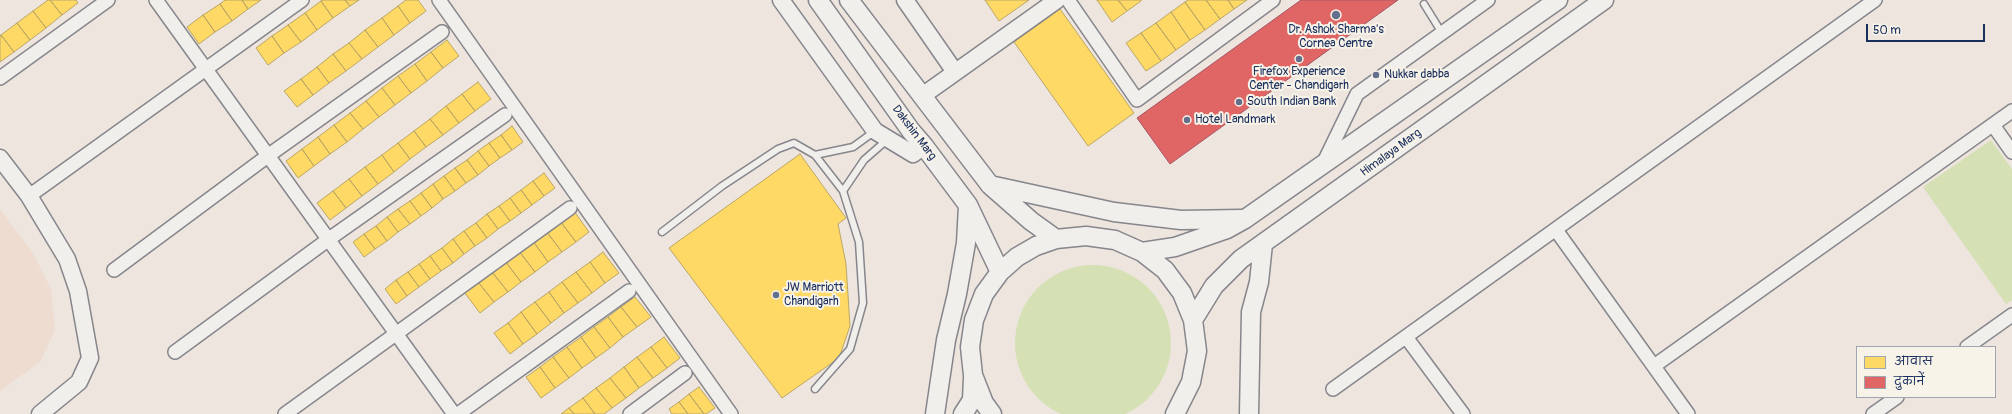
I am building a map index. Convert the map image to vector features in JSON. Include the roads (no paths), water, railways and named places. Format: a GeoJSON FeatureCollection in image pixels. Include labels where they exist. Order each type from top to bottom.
{"type":"FeatureCollection","features":[{"type":"Feature","properties":{"kind":"main road","name":"Dakshin Marg"},"geometry":{"type":"LineString","coordinates":[[818,0],[911,131],[968,205],[1000,272]]}},
{"type":"Feature","properties":{"kind":"main road"},"geometry":{"type":"LineString","coordinates":[[849,0],[990,185],[1038,227],[1056,239]]}},
{"type":"Feature","properties":{"kind":"main road"},"geometry":{"type":"LineString","coordinates":[[1142,252],[1175,247],[1227,229],[1246,218],[1324,162],[1558,0]]}},
{"type":"Feature","properties":{"kind":"main road","name":"Himalaya Marg"},"geometry":{"type":"LineString","coordinates":[[1193,320],[1214,286],[1241,259],[1604,0]]}},
{"type":"Feature","properties":{"kind":"main road"},"geometry":{"type":"LineString","coordinates":[[990,185],[1114,212],[1182,220],[1246,218]]}},
{"type":"Feature","properties":{"kind":"main road"},"geometry":{"type":"LineString","coordinates":[[935,414],[946,340],[957,294],[966,243],[968,205]]}},
{"type":"Feature","properties":{"kind":"main road"},"geometry":{"type":"LineString","coordinates":[[963,414],[972,400],[973,375],[970,347],[974,320],[984,294],[1000,272],[1016,257],[1036,246],[1056,239],[1086,236],[1115,240],[1142,252],[1165,270],[1182,293],[1193,320],[1197,351],[1192,382],[1177,413]]}},
{"type":"Feature","properties":{"kind":"main road"},"geometry":{"type":"LineString","coordinates":[[1249,414],[1251,312],[1259,282],[1263,244]]}},
{"type":"Feature","properties":{"kind":"main road"},"geometry":{"type":"LineString","coordinates":[[973,375],[984,403],[992,414]]}},
{"type":"Feature","properties":{"kind":"street"},"geometry":{"type":"LineString","coordinates":[[0,78],[108,0]]}},
{"type":"Feature","properties":{"kind":"street"},"geometry":{"type":"LineString","coordinates":[[156,0],[454,414]]}},
{"type":"Feature","properties":{"kind":"street"},"geometry":{"type":"LineString","coordinates":[[29,196],[302,0]]}},
{"type":"Feature","properties":{"kind":"street"},"geometry":{"type":"LineString","coordinates":[[439,0],[731,414]]}},
{"type":"Feature","properties":{"kind":"street"},"geometry":{"type":"LineString","coordinates":[[781,0],[881,135],[913,154],[924,146]]}},
{"type":"Feature","properties":{"kind":"street"},"geometry":{"type":"LineString","coordinates":[[905,0],[955,72]]}},
{"type":"Feature","properties":{"kind":"street"},"geometry":{"type":"LineString","coordinates":[[922,96],[1057,0]]}},
{"type":"Feature","properties":{"kind":"street"},"geometry":{"type":"LineString","coordinates":[[1068,0],[1137,100],[1273,0]]}},
{"type":"Feature","properties":{"kind":"street"},"geometry":{"type":"LineString","coordinates":[[1324,162],[1357,94],[1488,0]]}},
{"type":"Feature","properties":{"kind":"street"},"geometry":{"type":"LineString","coordinates":[[1333,389],[1875,0]]}},
{"type":"Feature","properties":{"kind":"street"},"geometry":{"type":"LineString","coordinates":[[114,270],[268,156],[442,32]]}},
{"type":"Feature","properties":{"kind":"street"},"geometry":{"type":"LineString","coordinates":[[1654,366],[2012,111]]}},
{"type":"Feature","properties":{"kind":"street"},"geometry":{"type":"LineString","coordinates":[[175,352],[329,239],[504,115]]}},
{"type":"Feature","properties":{"kind":"street"},"geometry":{"type":"LineString","coordinates":[[1993,125],[2012,152]]}},
{"type":"Feature","properties":{"kind":"street"},"geometry":{"type":"LineString","coordinates":[[0,158],[29,196],[67,259],[78,290],[90,358],[79,382],[40,414]]}},
{"type":"Feature","properties":{"kind":"street"},"geometry":{"type":"LineString","coordinates":[[285,414],[397,335],[570,208]]}},
{"type":"Feature","properties":{"kind":"street"},"geometry":{"type":"LineString","coordinates":[[1556,230],[1688,414]]}},
{"type":"Feature","properties":{"kind":"street"},"geometry":{"type":"LineString","coordinates":[[458,414],[629,291]]}},
{"type":"Feature","properties":{"kind":"street"},"geometry":{"type":"LineString","coordinates":[[1968,346],[2012,315]]}},
{"type":"Feature","properties":{"kind":"street"},"geometry":{"type":"LineString","coordinates":[[1406,337],[1463,414]]}},
{"type":"Feature","properties":{"kind":"street"},"geometry":{"type":"LineString","coordinates":[[630,414],[685,373]]}},
{"type":"Feature","properties":{"kind":"street"},"geometry":{"type":"LineString","coordinates":[[1873,414],[1896,398]]}},
{"type":"Feature","properties":{"kind":"lane"},"geometry":{"type":"LineString","coordinates":[[1424,4],[1442,33]]}},
{"type":"Feature","properties":{"kind":"lane"},"geometry":{"type":"LineString","coordinates":[[815,156],[853,147],[881,135]]}},
{"type":"Feature","properties":{"kind":"lane"},"geometry":{"type":"LineString","coordinates":[[843,191],[881,135]]}},
{"type":"Feature","properties":{"kind":"lane"},"geometry":{"type":"LineString","coordinates":[[662,232],[722,186],[778,149],[794,143],[815,156],[843,191],[859,242],[863,303],[850,349],[815,389]]}},
{"type":"Feature","properties":{"kind":"place","name":"Dr. Ashok Sharma's Cornea Centre"},"geometry":{"type":"Point","coordinates":[1336,15]}},
{"type":"Feature","properties":{"kind":"place","name":"Firefox Experience Center - Chandigarh"},"geometry":{"type":"Point","coordinates":[1299,59]}},
{"type":"Feature","properties":{"kind":"place","name":"Nukkar dabba"},"geometry":{"type":"Point","coordinates":[1376,75]}},
{"type":"Feature","properties":{"kind":"place","name":"South Indian Bank"},"geometry":{"type":"Point","coordinates":[1239,102]}},
{"type":"Feature","properties":{"kind":"place","name":"Hotel Landmark"},"geometry":{"type":"Point","coordinates":[1187,120]}},
{"type":"Feature","properties":{"kind":"place","name":"JW Marriott Chandigarh"},"geometry":{"type":"Point","coordinates":[776,295]}}]}
